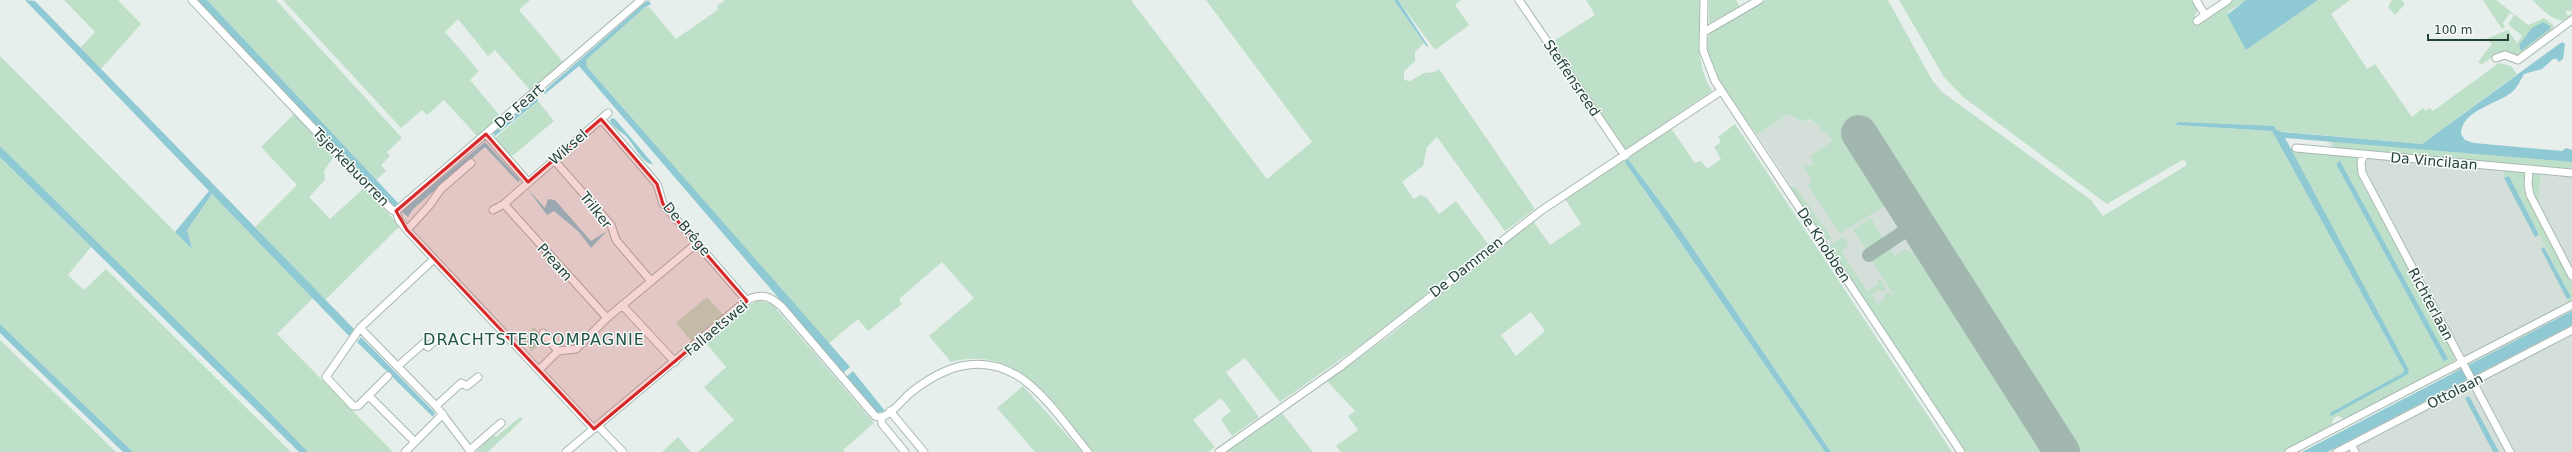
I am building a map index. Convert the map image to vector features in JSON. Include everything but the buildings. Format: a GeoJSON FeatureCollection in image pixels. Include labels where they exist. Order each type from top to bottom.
{"type":"FeatureCollection","features":[{"type":"Feature","properties":{"kind":"street","name":"Tsjerkebuorren"},"geometry":{"type":"LineString","coordinates":[[192,0],[364,182],[392,210],[396,211],[399,220],[434,260],[539,370],[623,452]]}},
{"type":"Feature","properties":{"kind":"street","name":"De Feart"},"geometry":{"type":"LineString","coordinates":[[396,211],[641,0]]}},
{"type":"Feature","properties":{"kind":"street","name":"Steffensreed"},"geometry":{"type":"LineString","coordinates":[[1519,0],[1624,156]]}},
{"type":"Feature","properties":{"kind":"street","name":"De Knobben"},"geometry":{"type":"LineString","coordinates":[[1704,0],[1703,50],[1706,62],[1721,91],[1961,452]]}},
{"type":"Feature","properties":{"kind":"street"},"geometry":{"type":"LineString","coordinates":[[1704,32],[1759,0]]}},
{"type":"Feature","properties":{"kind":"street"},"geometry":{"type":"LineString","coordinates":[[2196,0],[2205,15]]}},
{"type":"Feature","properties":{"kind":"street"},"geometry":{"type":"LineString","coordinates":[[2197,21],[2228,0]]}},
{"type":"Feature","properties":{"kind":"street"},"geometry":{"type":"LineString","coordinates":[[2496,58],[2505,55],[2518,60],[2572,20]]}},
{"type":"Feature","properties":{"kind":"street","name":"De Dammen"},"geometry":{"type":"LineString","coordinates":[[1219,452],[1340,366],[1500,240],[1542,210],[1721,91]]}},
{"type":"Feature","properties":{"kind":"street","name":"Wiksel"},"geometry":{"type":"LineString","coordinates":[[493,210],[504,204],[608,113]]}},
{"type":"Feature","properties":{"kind":"street","name":"De Brêge"},"geometry":{"type":"LineString","coordinates":[[601,119],[657,184],[663,204],[747,301]]}},
{"type":"Feature","properties":{"kind":"street"},"geometry":{"type":"LineString","coordinates":[[486,134],[528,182]]}},
{"type":"Feature","properties":{"kind":"street","name":"Da Vincilaan"},"geometry":{"type":"LineString","coordinates":[[2296,148],[2572,172]]}},
{"type":"Feature","properties":{"kind":"street","name":"Richterlaan"},"geometry":{"type":"LineString","coordinates":[[2364,155],[2361,162],[2362,173],[2510,452]]}},
{"type":"Feature","properties":{"kind":"street","name":"Trilker"},"geometry":{"type":"LineString","coordinates":[[554,160],[611,226],[616,240],[651,281]]}},
{"type":"Feature","properties":{"kind":"street"},"geometry":{"type":"LineString","coordinates":[[407,230],[429,206],[441,189],[471,163]]}},
{"type":"Feature","properties":{"kind":"street"},"geometry":{"type":"LineString","coordinates":[[2529,169],[2528,184],[2530,195],[2572,276]]}},
{"type":"Feature","properties":{"kind":"street","name":"Pream"},"geometry":{"type":"LineString","coordinates":[[504,204],[607,318]]}},
{"type":"Feature","properties":{"kind":"street"},"geometry":{"type":"LineString","coordinates":[[539,370],[558,351],[576,348],[607,318],[697,243]]}},
{"type":"Feature","properties":{"kind":"street"},"geometry":{"type":"LineString","coordinates":[[388,376],[358,406],[353,406],[326,377],[360,328],[434,260]]}},
{"type":"Feature","properties":{"kind":"street","name":"Fallaetswei"},"geometry":{"type":"LineString","coordinates":[[566,452],[747,301],[761,295],[770,296],[775,300],[870,411],[881,417],[882,424],[904,452]]}},
{"type":"Feature","properties":{"kind":"street"},"geometry":{"type":"LineString","coordinates":[[622,305],[675,362]]}},
{"type":"Feature","properties":{"kind":"street","name":"Ottolaan"},"geometry":{"type":"LineString","coordinates":[[2290,452],[2339,423],[2462,364],[2572,305]]}},
{"type":"Feature","properties":{"kind":"street"},"geometry":{"type":"LineString","coordinates":[[360,328],[436,406],[470,451],[501,423]]}},
{"type":"Feature","properties":{"kind":"street","name":"Ottolaan"},"geometry":{"type":"LineString","coordinates":[[2337,452],[2471,381],[2572,330]]}},
{"type":"Feature","properties":{"kind":"street"},"geometry":{"type":"LineString","coordinates":[[543,333],[558,351]]}},
{"type":"Feature","properties":{"kind":"street"},"geometry":{"type":"LineString","coordinates":[[398,366],[424,343],[428,347],[440,336]]}},
{"type":"Feature","properties":{"kind":"street"},"geometry":{"type":"LineString","coordinates":[[881,417],[890,412],[938,373],[960,366],[986,365],[1018,376],[1034,389],[1088,452]]}},
{"type":"Feature","properties":{"kind":"street"},"geometry":{"type":"LineString","coordinates":[[436,406],[461,383],[467,386],[478,377]]}},
{"type":"Feature","properties":{"kind":"street"},"geometry":{"type":"LineString","coordinates":[[369,396],[414,442]]}},
{"type":"Feature","properties":{"kind":"street"},"geometry":{"type":"LineString","coordinates":[[890,412],[924,452]]}},
{"type":"Feature","properties":{"kind":"street"},"geometry":{"type":"LineString","coordinates":[[405,452],[443,414]]}},
{"type":"Feature","properties":{"kind":"street"},"geometry":{"type":"LineString","coordinates":[[2351,445],[2355,452]]}},
{"type":"Feature","properties":{"kind":"highlighted area"},"geometry":{"type":"Polygon","coordinates":[[[601,119],[657,184],[663,204],[747,301],[594,429],[407,230],[396,211],[486,134],[528,182],[601,119]]]}},
{"type":"Feature","properties":{"kind":"shaded area"},"geometry":{"type":"Polygon","coordinates":[[[1895,101],[2154,452],[1969,452],[1757,135],[1789,114],[1803,122],[1895,101]]]}},
{"type":"Feature","properties":{"kind":"shaded area"},"geometry":{"type":"Polygon","coordinates":[[[2326,138],[2572,156],[2572,452],[2313,452],[2455,378],[2326,138]]]}},
{"type":"Feature","properties":{"kind":"green space"},"geometry":{"type":"Polygon","coordinates":[[[64,0],[118,0],[141,24],[101,69],[80,48],[95,32],[64,0]]]}},
{"type":"Feature","properties":{"kind":"green space"},"geometry":{"type":"Polygon","coordinates":[[[207,0],[276,0],[402,138],[387,152],[390,156],[381,165],[386,171],[376,180],[207,0]]]}},
{"type":"Feature","properties":{"kind":"green space"},"geometry":{"type":"Polygon","coordinates":[[[283,0],[530,0],[519,10],[564,63],[531,91],[495,50],[488,56],[458,19],[445,32],[479,71],[470,80],[501,117],[478,137],[444,100],[427,115],[422,110],[401,128],[283,0]]]}},
{"type":"Feature","properties":{"kind":"green space"},"geometry":{"type":"Polygon","coordinates":[[[725,0],[1131,0],[1267,179],[1312,142],[1206,0],[1394,0],[1424,43],[1415,52],[1415,61],[1404,71],[1404,80],[1410,81],[1424,73],[1435,72],[1439,69],[1535,209],[1505,231],[1437,137],[1427,147],[1423,166],[1402,182],[1414,199],[1420,195],[1427,198],[1439,214],[1456,201],[1488,244],[1378,333],[1280,402],[1245,358],[1226,372],[1259,417],[1232,436],[1221,419],[1231,411],[1221,398],[1193,420],[1215,447],[1208,452],[1093,452],[1032,382],[1023,375],[1005,364],[984,359],[951,362],[929,336],[974,298],[942,262],[899,299],[902,304],[868,331],[858,319],[828,344],[587,67],[585,60],[644,8],[649,7],[676,39],[719,9],[717,6],[725,0]]]}},
{"type":"Feature","properties":{"kind":"green space"},"geometry":{"type":"Polygon","coordinates":[[[1398,0],[1461,0],[1455,5],[1469,25],[1435,50],[1398,0]]]}},
{"type":"Feature","properties":{"kind":"green space"},"geometry":{"type":"Polygon","coordinates":[[[1586,0],[1700,0],[1700,59],[1712,91],[1625,150],[1552,42],[1595,15],[1586,0]]]}},
{"type":"Feature","properties":{"kind":"green space"},"geometry":{"type":"Polygon","coordinates":[[[1709,0],[1736,0],[1740,7],[1709,23],[1709,0]]]}},
{"type":"Feature","properties":{"kind":"green space"},"geometry":{"type":"Polygon","coordinates":[[[1766,0],[1888,0],[1932,80],[1942,92],[2091,200],[2103,216],[2187,165],[2184,159],[2107,204],[1963,97],[1944,77],[1899,0],[2193,0],[2198,8],[2194,19],[2196,23],[2231,0],[2246,0],[2228,12],[2246,50],[2318,0],[2350,0],[2331,14],[2367,69],[2375,64],[2412,117],[2423,108],[2425,111],[2430,108],[2433,111],[2499,63],[2511,66],[2517,74],[2422,144],[2178,122],[2175,125],[2272,131],[2404,370],[2403,373],[2331,415],[2409,372],[2289,149],[2294,146],[2357,158],[2361,182],[2455,354],[2455,362],[2346,420],[2338,416],[2334,418],[2330,429],[2285,452],[2074,452],[1910,191],[1906,192],[1866,129],[1852,137],[1892,201],[1840,234],[1808,185],[1812,181],[1804,167],[1814,164],[1810,156],[1833,141],[1811,119],[1803,122],[1789,114],[1757,135],[1731,100],[1714,71],[1709,56],[1707,43],[1711,32],[1766,0]],[[2340,162],[2337,163],[2337,166],[2444,362],[2448,359],[2340,162]]]}},
{"type":"Feature","properties":{"kind":"green space"},"geometry":{"type":"Polygon","coordinates":[[[2392,0],[2402,0],[2405,4],[2395,15],[2388,7],[2392,0]]]}},
{"type":"Feature","properties":{"kind":"green space"},"geometry":{"type":"Polygon","coordinates":[[[2483,0],[2496,0],[2528,25],[2544,18],[2553,25],[2554,30],[2519,56],[2496,55],[2482,64],[2478,62],[2492,44],[2486,39],[2508,30],[2517,43],[2522,36],[2508,24],[2514,15],[2510,13],[2503,23],[2505,27],[2502,29],[2483,0]]]}},
{"type":"Feature","properties":{"kind":"green space"},"geometry":{"type":"Polygon","coordinates":[[[2532,0],[2572,0],[2572,11],[2565,11],[2568,16],[2572,13],[2572,18],[2566,20],[2555,19],[2532,0]]]}},
{"type":"Feature","properties":{"kind":"green space"},"geometry":{"type":"Polygon","coordinates":[[[0,56],[191,248],[187,230],[212,194],[313,298],[277,334],[393,452],[308,452],[0,146],[0,56]]]}},
{"type":"Feature","properties":{"kind":"green space"},"geometry":{"type":"Polygon","coordinates":[[[538,101],[554,121],[510,158],[494,139],[538,101]]]}},
{"type":"Feature","properties":{"kind":"green space"},"geometry":{"type":"Polygon","coordinates":[[[294,114],[334,156],[324,171],[325,180],[309,197],[330,219],[364,188],[400,226],[325,300],[255,227],[297,185],[261,147],[294,114]]]}},
{"type":"Feature","properties":{"kind":"green space"},"geometry":{"type":"Polygon","coordinates":[[[1735,124],[1952,452],[1831,452],[1673,219],[1628,159],[1644,190],[1825,452],[1341,452],[1336,446],[1358,430],[1348,416],[1355,411],[1327,381],[1389,336],[1533,221],[1550,245],[1581,224],[1565,199],[1671,128],[1695,163],[1701,161],[1707,169],[1721,159],[1714,147],[1721,142],[1718,137],[1735,124]],[[1531,312],[1501,335],[1516,356],[1545,331],[1531,312]]]}},
{"type":"Feature","properties":{"kind":"green space"},"geometry":{"type":"Polygon","coordinates":[[[2332,141],[2572,162],[2572,170],[2334,149],[2332,141]]]}},
{"type":"Feature","properties":{"kind":"green space"},"geometry":{"type":"Polygon","coordinates":[[[0,157],[91,247],[68,275],[84,290],[106,269],[291,452],[133,452],[0,324],[0,157]]]}},
{"type":"Feature","properties":{"kind":"green space"},"geometry":{"type":"Polygon","coordinates":[[[2505,169],[2524,173],[2527,193],[2572,281],[2572,303],[2570,304],[2567,299],[2571,297],[2509,176],[2504,178],[2505,169]]]}},
{"type":"Feature","properties":{"kind":"green space"},"geometry":{"type":"Polygon","coordinates":[[[2537,172],[2541,172],[2538,202],[2531,186],[2531,178],[2537,172]]]}},
{"type":"Feature","properties":{"kind":"green space"},"geometry":{"type":"Polygon","coordinates":[[[1796,187],[1832,239],[1824,241],[1790,188],[1796,187]]]}},
{"type":"Feature","properties":{"kind":"green space"},"geometry":{"type":"Polygon","coordinates":[[[1871,218],[1885,242],[1868,253],[1853,230],[1871,218]]]}},
{"type":"Feature","properties":{"kind":"green space"},"geometry":{"type":"Polygon","coordinates":[[[1843,236],[1849,246],[1841,251],[1867,291],[1879,284],[1878,281],[1880,279],[1886,290],[1883,292],[1880,289],[1872,295],[1877,304],[1886,298],[1884,295],[1889,292],[1891,295],[1893,294],[1869,256],[1887,244],[1895,256],[1905,250],[1921,254],[2047,452],[1963,452],[1829,248],[1829,246],[1843,236]]]}},
{"type":"Feature","properties":{"kind":"green space"},"geometry":{"type":"Polygon","coordinates":[[[707,297],[725,317],[693,343],[676,323],[707,297]]]}},
{"type":"Feature","properties":{"kind":"green space"},"geometry":{"type":"Polygon","coordinates":[[[758,300],[772,304],[874,423],[843,450],[844,452],[698,452],[734,420],[704,387],[726,367],[705,342],[747,307],[758,300]]]}},
{"type":"Feature","properties":{"kind":"green space"},"geometry":{"type":"Polygon","coordinates":[[[534,327],[545,339],[532,351],[521,339],[534,327]]]}},
{"type":"Feature","properties":{"kind":"green space"},"geometry":{"type":"Polygon","coordinates":[[[0,340],[116,452],[0,452],[0,340]]]}},
{"type":"Feature","properties":{"kind":"green space"},"geometry":{"type":"Polygon","coordinates":[[[1023,386],[1082,452],[1035,452],[997,408],[1023,386]]]}},
{"type":"Feature","properties":{"kind":"green space"},"geometry":{"type":"Polygon","coordinates":[[[1282,413],[1313,452],[1225,452],[1282,413]]]}},
{"type":"Feature","properties":{"kind":"green space"},"geometry":{"type":"Polygon","coordinates":[[[520,417],[523,419],[488,452],[476,452],[493,434],[496,437],[520,417]]]}},
{"type":"Feature","properties":{"kind":"green space"},"geometry":{"type":"Polygon","coordinates":[[[678,437],[691,452],[662,452],[678,437]]]}},
{"type":"Feature","properties":{"kind":"water"},"geometry":{"type":"Polygon","coordinates":[[[25,0],[35,1],[354,329],[349,336],[212,194],[187,230],[192,249],[175,232],[209,191],[25,0]]]}},
{"type":"Feature","properties":{"kind":"water"},"geometry":{"type":"Polygon","coordinates":[[[197,0],[207,0],[399,204],[394,209],[197,0]]]}},
{"type":"Feature","properties":{"kind":"water"},"geometry":{"type":"Polygon","coordinates":[[[648,0],[651,4],[644,8],[586,60],[587,67],[850,367],[843,373],[579,66],[545,94],[543,92],[648,0]]]}},
{"type":"Feature","properties":{"kind":"water"},"geometry":{"type":"Polygon","coordinates":[[[1394,0],[1398,0],[1428,46],[1427,47],[1394,0]]]}},
{"type":"Feature","properties":{"kind":"water"},"geometry":{"type":"Polygon","coordinates":[[[2246,0],[2318,0],[2246,50],[2227,15],[2246,0]]]}},
{"type":"Feature","properties":{"kind":"water"},"geometry":{"type":"Polygon","coordinates":[[[2543,22],[2550,26],[2550,29],[2521,51],[2519,45],[2532,28],[2543,22]]]}},
{"type":"Feature","properties":{"kind":"water"},"geometry":{"type":"Polygon","coordinates":[[[2562,42],[2565,44],[2563,59],[2559,62],[2557,59],[2553,59],[2542,69],[2524,74],[2512,92],[2482,108],[2467,119],[2461,134],[2465,140],[2474,143],[2562,151],[2566,148],[2572,150],[2572,162],[2285,138],[2409,370],[2408,374],[2331,416],[2330,413],[2403,373],[2404,370],[2272,131],[2175,125],[2178,122],[2274,126],[2276,130],[2283,132],[2422,144],[2562,42]]]}},
{"type":"Feature","properties":{"kind":"water"},"geometry":{"type":"Polygon","coordinates":[[[537,97],[538,101],[495,136],[493,133],[537,97]]]}},
{"type":"Feature","properties":{"kind":"water"},"geometry":{"type":"Polygon","coordinates":[[[612,118],[615,119],[653,164],[645,161],[626,136],[613,126],[610,121],[612,118]]]}},
{"type":"Feature","properties":{"kind":"water"},"geometry":{"type":"Polygon","coordinates":[[[485,142],[520,180],[518,182],[485,147],[413,209],[408,217],[401,211],[485,142]]]}},
{"type":"Feature","properties":{"kind":"water"},"geometry":{"type":"Polygon","coordinates":[[[0,146],[308,452],[299,452],[0,157],[0,146]]]}},
{"type":"Feature","properties":{"kind":"water"},"geometry":{"type":"Polygon","coordinates":[[[1628,159],[1673,219],[1831,452],[1825,452],[1625,162],[1628,159]]]}},
{"type":"Feature","properties":{"kind":"water"},"geometry":{"type":"Polygon","coordinates":[[[2340,161],[2448,359],[2444,362],[2337,166],[2337,163],[2340,161]]]}},
{"type":"Feature","properties":{"kind":"water"},"geometry":{"type":"Polygon","coordinates":[[[2509,176],[2538,233],[2538,236],[2535,237],[2504,178],[2509,176]]]}},
{"type":"Feature","properties":{"kind":"water"},"geometry":{"type":"Polygon","coordinates":[[[527,188],[545,208],[548,199],[555,200],[591,241],[607,231],[591,248],[579,232],[554,211],[547,215],[527,188]]]}},
{"type":"Feature","properties":{"kind":"water"},"geometry":{"type":"Polygon","coordinates":[[[2544,247],[2571,297],[2567,299],[2541,249],[2544,247]]]}},
{"type":"Feature","properties":{"kind":"water"},"geometry":{"type":"Polygon","coordinates":[[[2572,311],[2572,325],[2327,452],[2302,452],[2572,311]]]}},
{"type":"Feature","properties":{"kind":"water"},"geometry":{"type":"Polygon","coordinates":[[[0,324],[133,452],[123,452],[0,333],[0,324]]]}},
{"type":"Feature","properties":{"kind":"water"},"geometry":{"type":"Polygon","coordinates":[[[361,337],[435,413],[433,417],[357,342],[361,337]]]}},
{"type":"Feature","properties":{"kind":"water"},"geometry":{"type":"Polygon","coordinates":[[[853,371],[885,411],[877,413],[848,380],[846,377],[853,371]]]}},
{"type":"Feature","properties":{"kind":"water"},"geometry":{"type":"Polygon","coordinates":[[[2469,396],[2499,452],[2493,452],[2465,398],[2469,396]]]}},
{"type":"Feature","properties":{"kind":"taxiway"},"geometry":{"type":"LineString","coordinates":[[1869,255],[1917,223]]}},
{"type":"Feature","properties":{"kind":"runway"},"geometry":{"type":"LineString","coordinates":[[1859,133],[2062,452]]}},
{"type":"Feature","properties":{"kind":"district","name":"DRACHTSTERCOMPAGNIE"},"geometry":{"type":"Point","coordinates":[534,339]}}]}
